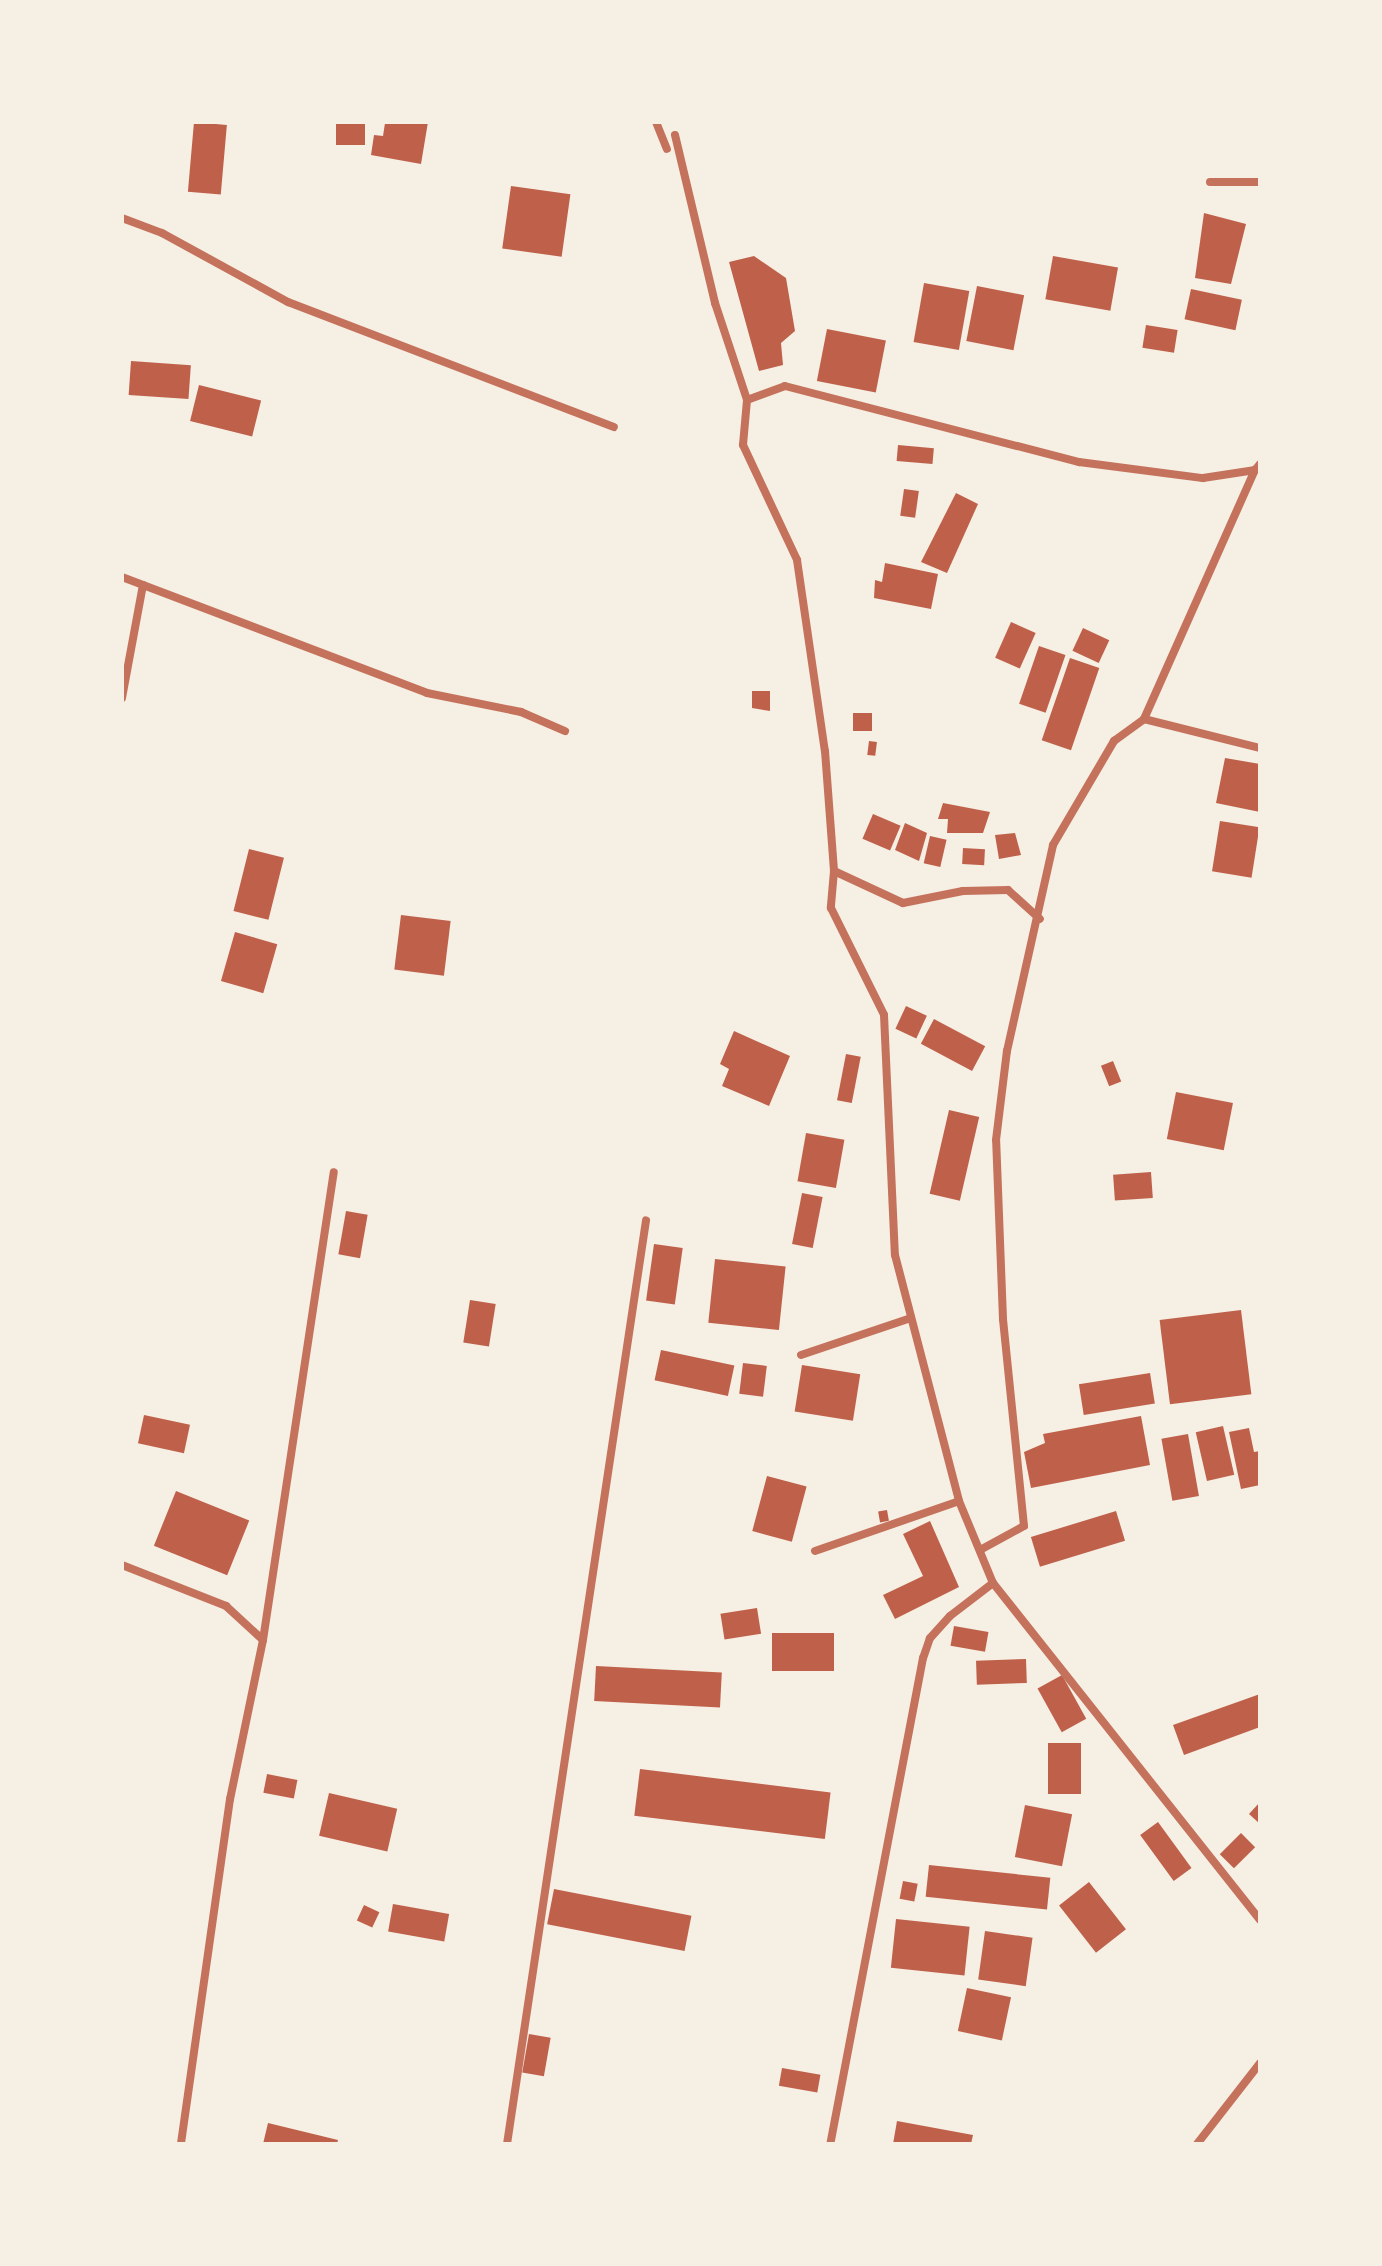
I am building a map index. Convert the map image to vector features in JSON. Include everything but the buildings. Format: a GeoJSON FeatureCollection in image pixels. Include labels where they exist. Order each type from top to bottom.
{"type":"FeatureCollection","features":[{"type":"Feature","properties":{"kind":"street"},"geometry":{"type":"LineString","coordinates":[[656,122],[667,149]]}},
{"type":"Feature","properties":{"kind":"street"},"geometry":{"type":"LineString","coordinates":[[675,135],[715,303],[747,400],[743,445],[797,560],[825,751],[834,871],[831,908],[884,1015],[895,1255],[959,1501],[993,1583],[1260,1920]]}},
{"type":"Feature","properties":{"kind":"street"},"geometry":{"type":"LineString","coordinates":[[1210,182],[1260,182]]}},
{"type":"Feature","properties":{"kind":"street"},"geometry":{"type":"LineString","coordinates":[[122,218],[162,233],[288,302],[614,427]]}},
{"type":"Feature","properties":{"kind":"street"},"geometry":{"type":"LineString","coordinates":[[747,400],[785,386],[1079,462],[1203,478],[1258,467]]}},
{"type":"Feature","properties":{"kind":"street"},"geometry":{"type":"LineString","coordinates":[[980,1550],[1024,1526],[1003,1319],[996,1140],[1007,1051],[1059,834],[1114,741],[1144,719],[1258,467]]}},
{"type":"Feature","properties":{"kind":"street"},"geometry":{"type":"LineString","coordinates":[[122,577],[427,693],[521,712],[565,731]]}},
{"type":"Feature","properties":{"kind":"street"},"geometry":{"type":"LineString","coordinates":[[122,698],[143,585]]}},
{"type":"Feature","properties":{"kind":"street"},"geometry":{"type":"LineString","coordinates":[[1144,719],[1260,748]]}},
{"type":"Feature","properties":{"kind":"street"},"geometry":{"type":"LineString","coordinates":[[834,871],[903,903],[963,891],[1008,890],[1040,919]]}},
{"type":"Feature","properties":{"kind":"street"},"geometry":{"type":"LineString","coordinates":[[181,2144],[230,1799],[263,1640],[334,1172]]}},
{"type":"Feature","properties":{"kind":"street"},"geometry":{"type":"LineString","coordinates":[[507,2144],[646,1220]]}},
{"type":"Feature","properties":{"kind":"street"},"geometry":{"type":"LineString","coordinates":[[801,1355],[911,1318]]}},
{"type":"Feature","properties":{"kind":"street"},"geometry":{"type":"LineString","coordinates":[[815,1551],[959,1501]]}},
{"type":"Feature","properties":{"kind":"street"},"geometry":{"type":"LineString","coordinates":[[122,1565],[226,1606],[263,1640]]}},
{"type":"Feature","properties":{"kind":"street"},"geometry":{"type":"LineString","coordinates":[[830,2144],[923,1658],[930,1638],[950,1616],[993,1583]]}},
{"type":"Feature","properties":{"kind":"street"},"geometry":{"type":"LineString","coordinates":[[1197,2144],[1260,2063]]}}]}
